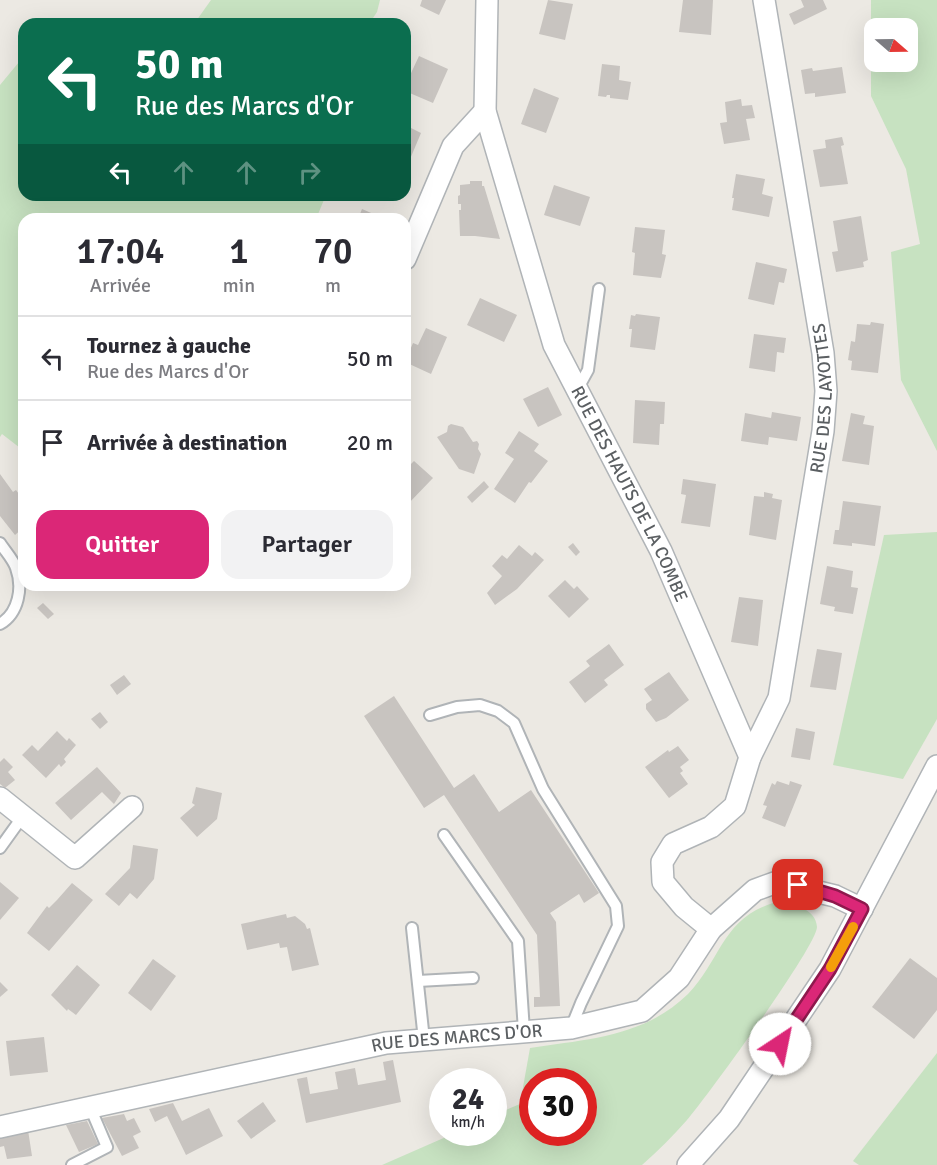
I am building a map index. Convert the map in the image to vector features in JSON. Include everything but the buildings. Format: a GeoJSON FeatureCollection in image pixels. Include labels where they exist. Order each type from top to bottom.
{"type":"FeatureCollection","features":[{"type":"Feature","properties":{"kind":"street","name":"RUE DES HAUTS DE LA COMBE"},"geometry":{"type":"LineString","coordinates":[[487,0],[485,111],[554,345],[661,551],[750,757]]}},
{"type":"Feature","properties":{"kind":"street","name":"RUE DES LAYOTTES"},"geometry":{"type":"LineString","coordinates":[[750,757],[779,698],[823,431],[826,391],[823,353],[764,0]]}},
{"type":"Feature","properties":{"kind":"street"},"geometry":{"type":"LineString","coordinates":[[411,245],[453,146],[485,111]]}},
{"type":"Feature","properties":{"kind":"street"},"geometry":{"type":"LineString","coordinates":[[711,929],[684,907],[663,882],[662,862],[673,844],[711,828],[735,806],[750,757]]}},
{"type":"Feature","properties":{"kind":"street"},"geometry":{"type":"LineString","coordinates":[[688,1165],[729,1119],[830,969],[937,766]]}},
{"type":"Feature","properties":{"kind":"street"},"geometry":{"type":"LineString","coordinates":[[0,798],[75,858],[132,807]]}},
{"type":"Feature","properties":{"kind":"street","name":"RUE DES MARCS D'OR"},"geometry":{"type":"LineString","coordinates":[[0,1127],[386,1043],[571,1028],[642,1011],[680,978],[711,929],[754,890],[777,882],[798,885],[835,896],[862,909]]}},
{"type":"Feature","properties":{"kind":"lane"},"geometry":{"type":"LineString","coordinates":[[577,390],[588,369],[599,289]]}},
{"type":"Feature","properties":{"kind":"lane"},"geometry":{"type":"LineString","coordinates":[[0,543],[16,567],[18,580]]}},
{"type":"Feature","properties":{"kind":"lane"},"geometry":{"type":"LineString","coordinates":[[0,624],[8,619],[20,591]]}},
{"type":"Feature","properties":{"kind":"lane"},"geometry":{"type":"LineString","coordinates":[[430,716],[458,707],[480,705],[498,711],[514,723],[543,789],[616,906],[618,926],[571,1028]]}},
{"type":"Feature","properties":{"kind":"lane"},"geometry":{"type":"LineString","coordinates":[[0,848],[23,816]]}},
{"type":"Feature","properties":{"kind":"lane"},"geometry":{"type":"LineString","coordinates":[[444,835],[518,941],[524,1031]]}},
{"type":"Feature","properties":{"kind":"lane"},"geometry":{"type":"LineString","coordinates":[[412,928],[424,1040]]}},
{"type":"Feature","properties":{"kind":"lane"},"geometry":{"type":"LineString","coordinates":[[418,981],[473,978]]}},
{"type":"Feature","properties":{"kind":"lane"},"geometry":{"type":"LineString","coordinates":[[72,1165],[107,1147],[90,1107]]}},
{"type":"Feature","properties":{"kind":"green space"},"geometry":{"type":"Polygon","coordinates":[[[211,0],[380,0],[373,18],[198,18],[211,0]]]}},
{"type":"Feature","properties":{"kind":"green space"},"geometry":{"type":"Polygon","coordinates":[[[871,0],[937,0],[937,451],[901,380],[891,252],[920,244],[906,169],[871,96],[871,72],[918,72],[918,18],[871,18],[871,0]]]}},
{"type":"Feature","properties":{"kind":"green space"},"geometry":{"type":"Polygon","coordinates":[[[18,63],[18,201],[324,201],[318,213],[18,213],[18,446],[2,434],[0,437],[0,85],[18,63]]]}},
{"type":"Feature","properties":{"kind":"green space"},"geometry":{"type":"Polygon","coordinates":[[[937,532],[937,719],[903,779],[833,765],[884,535],[937,532]]]}},
{"type":"Feature","properties":{"kind":"green space"},"geometry":{"type":"Polygon","coordinates":[[[773,903],[786,904],[807,911],[812,915],[817,927],[812,940],[781,991],[698,1106],[671,1138],[642,1165],[382,1165],[429,1144],[507,1146],[507,1110],[519,1104],[519,1146],[597,1146],[597,1068],[526,1068],[530,1048],[614,1034],[653,1019],[688,994],[732,930],[756,910],[773,903]]]}},
{"type":"Feature","properties":{"kind":"green space"},"geometry":{"type":"Polygon","coordinates":[[[937,1053],[937,1165],[859,1165],[853,1161],[937,1053]]]}},
{"type":"Feature","properties":{"kind":"slow traffic"},"geometry":{"type":"LineString","coordinates":[[831,967],[853,927]]}},
{"type":"Feature","properties":{"kind":"route"},"geometry":{"type":"LineString","coordinates":[[780,1044],[830,969],[862,909],[835,896],[798,885]]}}]}
